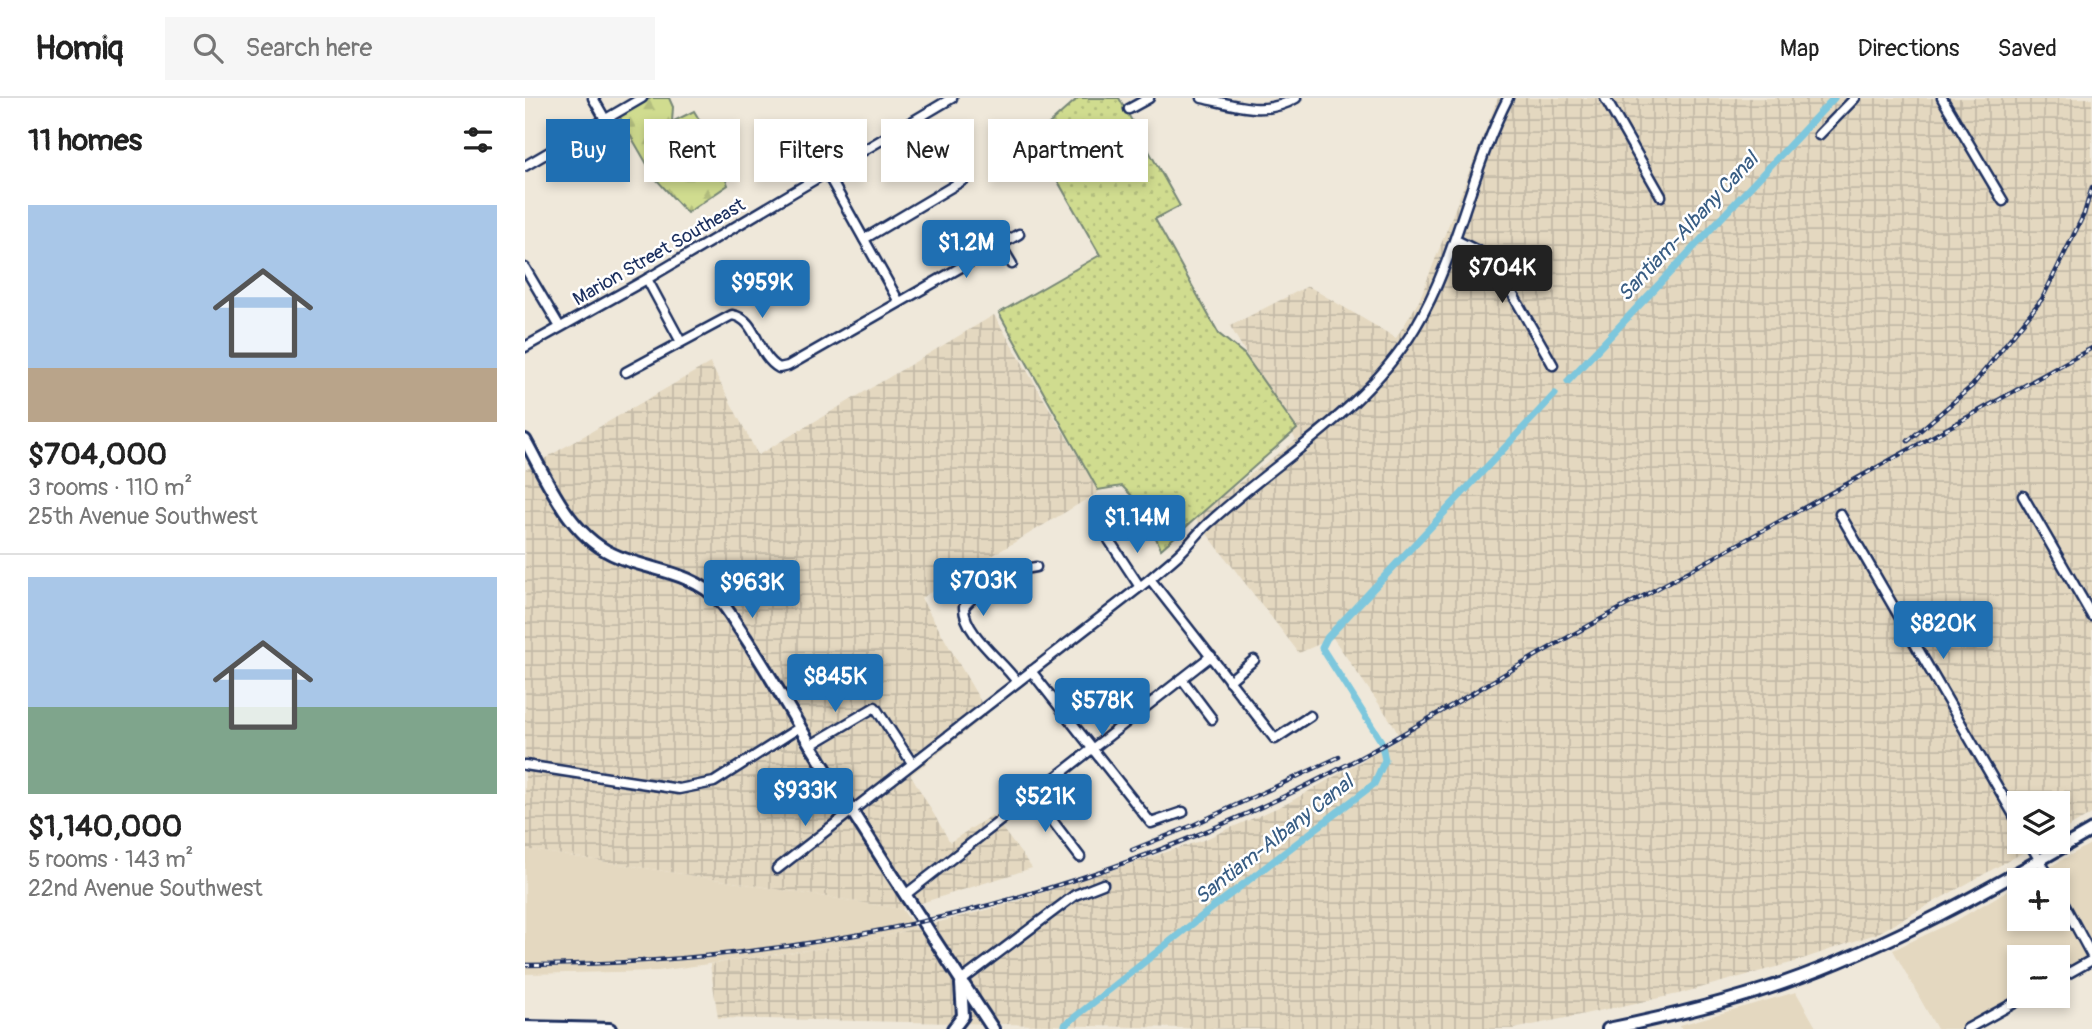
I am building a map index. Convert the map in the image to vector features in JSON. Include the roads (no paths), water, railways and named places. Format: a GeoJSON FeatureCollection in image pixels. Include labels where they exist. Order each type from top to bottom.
{"type":"FeatureCollection","features":[{"type":"Feature","properties":{"kind":"main road"},"geometry":{"type":"LineString","coordinates":[[525,440],[568,515],[596,544],[619,557],[701,584],[721,601],[905,895],[993,1029]]}},
{"type":"Feature","properties":{"kind":"main road"},"geometry":{"type":"LineString","coordinates":[[1608,1029],[1656,1024],[1837,962],[1923,924],[2092,830]]}},
{"type":"Feature","properties":{"kind":"main road"},"geometry":{"type":"LineString","coordinates":[[953,1029],[963,1016],[961,981]]}},
{"type":"Feature","properties":{"kind":"main road"},"geometry":{"type":"LineString","coordinates":[[525,1027],[610,1029]]}},
{"type":"Feature","properties":{"kind":"street"},"geometry":{"type":"LineString","coordinates":[[593,98],[605,119],[642,98]]}},
{"type":"Feature","properties":{"kind":"street","name":"Marion Street Southeast"},"geometry":{"type":"LineString","coordinates":[[867,149],[953,98]]}},
{"type":"Feature","properties":{"kind":"street"},"geometry":{"type":"LineString","coordinates":[[1129,109],[1149,98]]}},
{"type":"Feature","properties":{"kind":"street"},"geometry":{"type":"LineString","coordinates":[[1202,98],[1257,110],[1273,109],[1296,98]]}},
{"type":"Feature","properties":{"kind":"street"},"geometry":{"type":"LineString","coordinates":[[777,869],[1150,579],[1184,550],[1211,521],[1351,407],[1382,373],[1414,330],[1436,288],[1456,240],[1496,120],[1507,98]]}},
{"type":"Feature","properties":{"kind":"street"},"geometry":{"type":"LineString","coordinates":[[1605,98],[1661,197]]}},
{"type":"Feature","properties":{"kind":"street"},"geometry":{"type":"LineString","coordinates":[[1819,135],[1855,98]]}},
{"type":"Feature","properties":{"kind":"street"},"geometry":{"type":"LineString","coordinates":[[1942,98],[2003,201]]}},
{"type":"Feature","properties":{"kind":"street"},"geometry":{"type":"LineString","coordinates":[[525,166],[546,154]]}},
{"type":"Feature","properties":{"kind":"street","name":"Marion Street Southeast"},"geometry":{"type":"LineString","coordinates":[[525,347],[812,182]]}},
{"type":"Feature","properties":{"kind":"street"},"geometry":{"type":"LineString","coordinates":[[832,182],[899,302]]}},
{"type":"Feature","properties":{"kind":"street"},"geometry":{"type":"LineString","coordinates":[[865,239],[960,182]]}},
{"type":"Feature","properties":{"kind":"street"},"geometry":{"type":"LineString","coordinates":[[626,372],[732,315],[747,322],[768,362],[779,369],[788,366],[1019,234]]}},
{"type":"Feature","properties":{"kind":"street"},"geometry":{"type":"LineString","coordinates":[[1456,240],[1482,253],[1500,272],[1553,365]]}},
{"type":"Feature","properties":{"kind":"street"},"geometry":{"type":"LineString","coordinates":[[1000,244],[1013,264]]}},
{"type":"Feature","properties":{"kind":"street"},"geometry":{"type":"LineString","coordinates":[[525,268],[560,327]]}},
{"type":"Feature","properties":{"kind":"street"},"geometry":{"type":"LineString","coordinates":[[646,279],[681,342]]}},
{"type":"Feature","properties":{"kind":"street"},"geometry":{"type":"LineString","coordinates":[[2023,496],[2092,616]]}},
{"type":"Feature","properties":{"kind":"street"},"geometry":{"type":"LineString","coordinates":[[1840,513],[2007,803]]}},
{"type":"Feature","properties":{"kind":"street"},"geometry":{"type":"LineString","coordinates":[[1109,540],[1140,587]]}},
{"type":"Feature","properties":{"kind":"street"},"geometry":{"type":"LineString","coordinates":[[1017,682],[1008,668],[978,638],[965,615],[964,607],[973,598],[1020,571],[1036,567]]}},
{"type":"Feature","properties":{"kind":"street"},"geometry":{"type":"LineString","coordinates":[[1150,579],[1275,739],[1310,716]]}},
{"type":"Feature","properties":{"kind":"street"},"geometry":{"type":"LineString","coordinates":[[905,895],[1211,656]]}},
{"type":"Feature","properties":{"kind":"street"},"geometry":{"type":"LineString","coordinates":[[1229,681],[1254,660]]}},
{"type":"Feature","properties":{"kind":"street"},"geometry":{"type":"LineString","coordinates":[[1031,671],[1151,823],[1183,812]]}},
{"type":"Feature","properties":{"kind":"street"},"geometry":{"type":"LineString","coordinates":[[1182,679],[1212,719]]}},
{"type":"Feature","properties":{"kind":"street"},"geometry":{"type":"LineString","coordinates":[[811,745],[874,707],[912,763]]}},
{"type":"Feature","properties":{"kind":"street"},"geometry":{"type":"LineString","coordinates":[[525,765],[679,789],[714,782],[800,727]]}},
{"type":"Feature","properties":{"kind":"street"},"geometry":{"type":"LineString","coordinates":[[1032,794],[1080,857]]}},
{"type":"Feature","properties":{"kind":"street"},"geometry":{"type":"LineString","coordinates":[[2036,854],[2044,868]]}},
{"type":"Feature","properties":{"kind":"street"},"geometry":{"type":"LineString","coordinates":[[961,981],[1075,895],[1103,884]]}},
{"type":"Feature","properties":{"kind":"street"},"geometry":{"type":"LineString","coordinates":[[2070,916],[2092,958],[2070,972]]}},
{"type":"Feature","properties":{"kind":"street"},"geometry":{"type":"LineString","coordinates":[[1967,1029],[2007,1007]]}},
{"type":"Feature","properties":{"kind":"waterway","name":"Santiam-Albany Canal"},"geometry":{"type":"LineString","coordinates":[[1568,381],[1834,98]]}},
{"type":"Feature","properties":{"kind":"waterway","name":"Santiam-Albany Canal"},"geometry":{"type":"LineString","coordinates":[[1065,1025],[1374,784],[1385,760],[1381,741],[1322,648],[1327,638],[1555,394]]}},
{"type":"Feature","properties":{"kind":"railway"},"geometry":{"type":"LineString","coordinates":[[1908,441],[1972,386],[2042,299],[2084,214],[2092,187]]}},
{"type":"Feature","properties":{"kind":"railway"},"geometry":{"type":"LineString","coordinates":[[525,965],[625,962],[723,954],[821,941],[917,923],[1012,899],[1105,870],[1198,835],[1364,756],[1581,630],[2092,348]]}},
{"type":"Feature","properties":{"kind":"railway"},"geometry":{"type":"LineString","coordinates":[[1132,850],[1191,826],[1339,757]]}}]}
